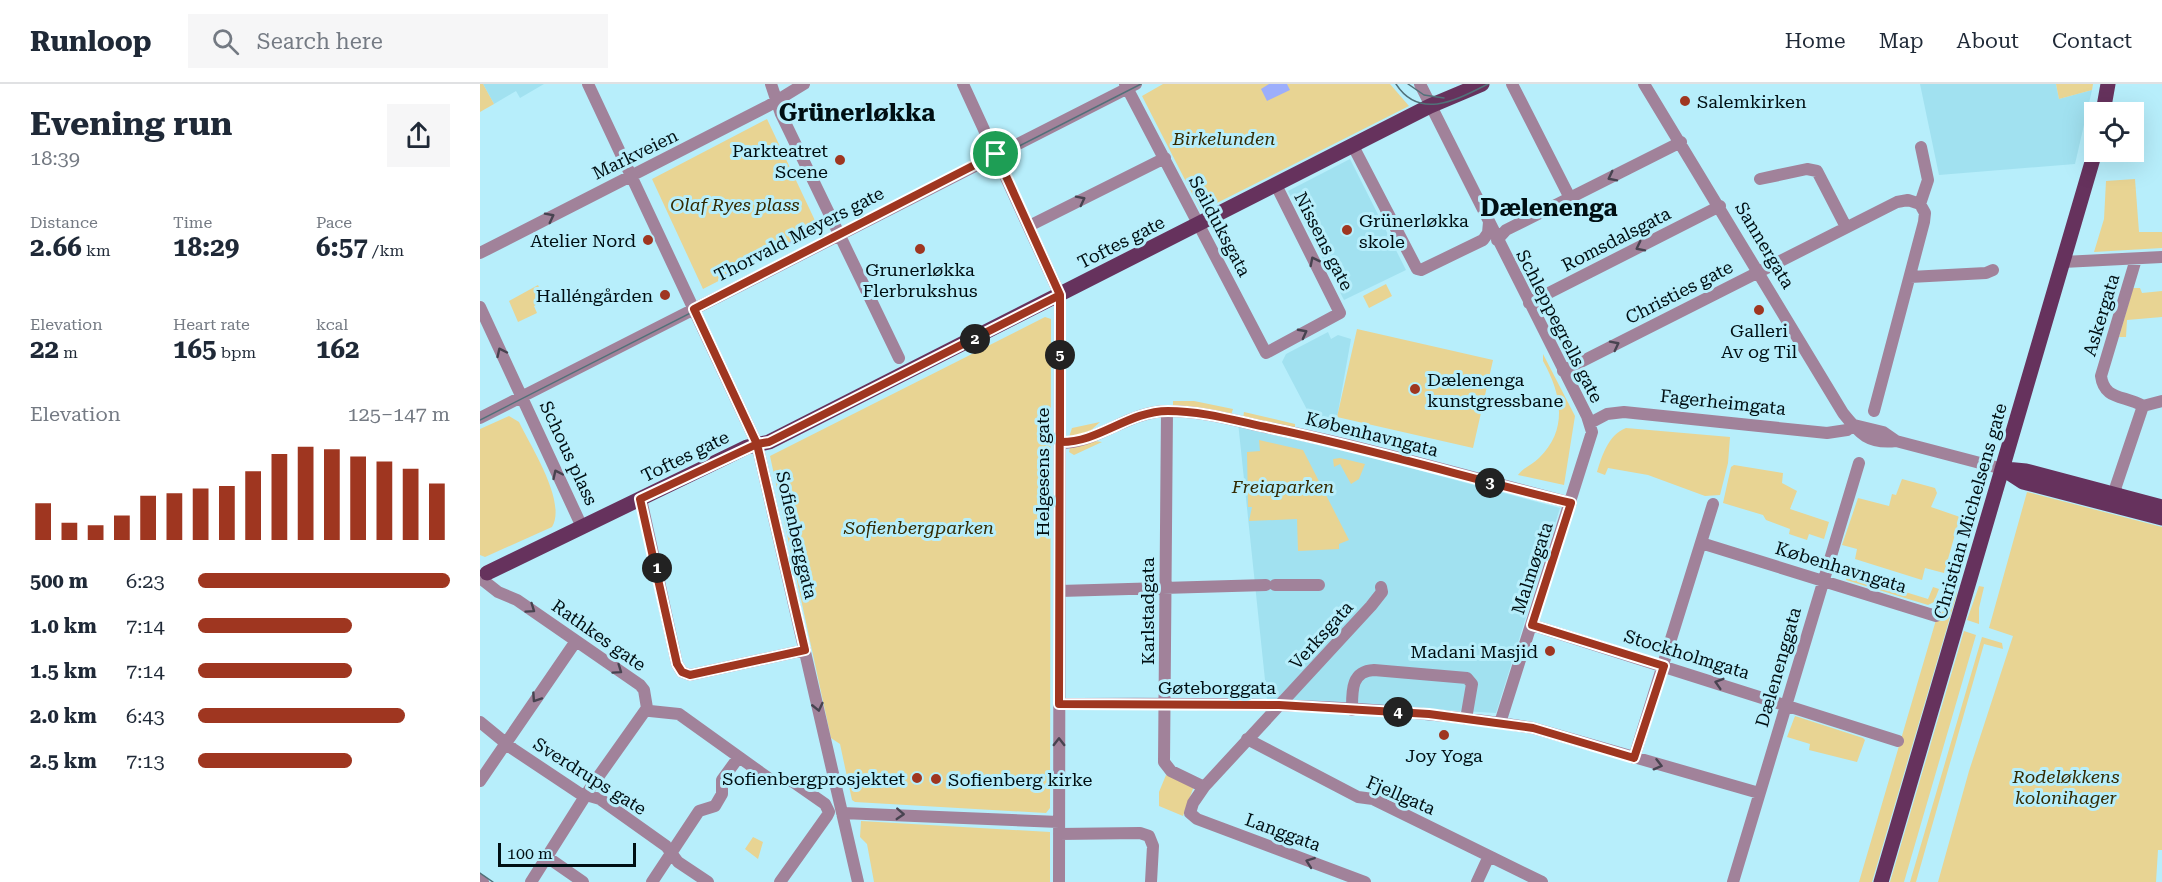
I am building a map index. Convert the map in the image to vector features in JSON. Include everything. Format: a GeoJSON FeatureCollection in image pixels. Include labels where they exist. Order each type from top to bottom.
{"type":"FeatureCollection","features":[{"type":"Feature","properties":{"kind":"main road","name":"Toftes gate"},"geometry":{"type":"LineString","coordinates":[[582,527],[757,444],[779,437],[1430,106],[1482,84]]}},
{"type":"Feature","properties":{"kind":"main road"},"geometry":{"type":"LineString","coordinates":[[2105,102],[2108,84]]}},
{"type":"Feature","properties":{"kind":"main road","name":"Christian Michelsens gate"},"geometry":{"type":"LineString","coordinates":[[1881,882],[2092,162]]}},
{"type":"Feature","properties":{"kind":"main road"},"geometry":{"type":"LineString","coordinates":[[2003,469],[2026,471],[2162,507]]}},
{"type":"Feature","properties":{"kind":"main road"},"geometry":{"type":"LineString","coordinates":[[2003,469],[2023,482],[2162,518]]}},
{"type":"Feature","properties":{"kind":"main road","name":"Schous plass"},"geometry":{"type":"LineString","coordinates":[[483,576],[582,527]]}},
{"type":"Feature","properties":{"kind":"street","name":"Sofienberggata"},"geometry":{"type":"LineString","coordinates":[[588,84],[757,444],[858,882]]}},
{"type":"Feature","properties":{"kind":"street"},"geometry":{"type":"LineString","coordinates":[[771,84],[839,234],[899,358]]}},
{"type":"Feature","properties":{"kind":"street","name":"Markveien"},"geometry":{"type":"LineString","coordinates":[[480,253],[631,177],[804,84]]}},
{"type":"Feature","properties":{"kind":"street","name":"Helgesens gate"},"geometry":{"type":"LineString","coordinates":[[963,84],[1060,295],[1059,882]]}},
{"type":"Feature","properties":{"kind":"street","name":"Schleppegrells gate"},"geometry":{"type":"LineString","coordinates":[[1420,84],[1590,423]]}},
{"type":"Feature","properties":{"kind":"street"},"geometry":{"type":"LineString","coordinates":[[1512,84],[1570,198]]}},
{"type":"Feature","properties":{"kind":"street","name":"Sannergata"},"geometry":{"type":"LineString","coordinates":[[1644,84],[1720,206],[1839,407],[1854,425]]}},
{"type":"Feature","properties":{"kind":"street","name":"Thorvald Meyers gate"},"geometry":{"type":"LineString","coordinates":[[480,418],[1130,85]]}},
{"type":"Feature","properties":{"kind":"street","name":"Seilduksgata"},"geometry":{"type":"LineString","coordinates":[[1130,85],[1164,158],[1266,353]]}},
{"type":"Feature","properties":{"kind":"street"},"geometry":{"type":"LineString","coordinates":[[1497,240],[1506,230],[1681,142]]}},
{"type":"Feature","properties":{"kind":"street"},"geometry":{"type":"LineString","coordinates":[[1353,146],[1414,266],[1421,270],[1483,240],[1488,233],[1489,222]]}},
{"type":"Feature","properties":{"kind":"street"},"geometry":{"type":"LineString","coordinates":[[1874,411],[1925,217],[1920,204],[1928,180],[1921,147]]}},
{"type":"Feature","properties":{"kind":"street"},"geometry":{"type":"LineString","coordinates":[[1029,226],[1164,158]]}},
{"type":"Feature","properties":{"kind":"street"},"geometry":{"type":"LineString","coordinates":[[1760,179],[1807,169],[1817,171],[1846,227]]}},
{"type":"Feature","properties":{"kind":"street","name":"Nissens gate"},"geometry":{"type":"LineString","coordinates":[[1266,353],[1340,313],[1276,185]]}},
{"type":"Feature","properties":{"kind":"street","name":"Christies gate"},"geometry":{"type":"LineString","coordinates":[[1563,371],[1903,200],[1920,204]]}},
{"type":"Feature","properties":{"kind":"street","name":"Romsdalsgata"},"geometry":{"type":"LineString","coordinates":[[1529,303],[1720,206]]}},
{"type":"Feature","properties":{"kind":"street"},"geometry":{"type":"LineString","coordinates":[[2063,262],[2162,257]]}},
{"type":"Feature","properties":{"kind":"street","name":"Askergata"},"geometry":{"type":"LineString","coordinates":[[2136,259],[2101,376],[2102,388],[2106,393],[2132,399],[2143,406]]}},
{"type":"Feature","properties":{"kind":"street"},"geometry":{"type":"LineString","coordinates":[[1910,277],[1986,273],[1993,270]]}},
{"type":"Feature","properties":{"kind":"street","name":"Schous plass"},"geometry":{"type":"LineString","coordinates":[[480,307],[582,527]]}},
{"type":"Feature","properties":{"kind":"street"},"geometry":{"type":"LineString","coordinates":[[2116,495],[2116,486],[2143,406],[2162,401]]}},
{"type":"Feature","properties":{"kind":"street","name":"Københavngata"},"geometry":{"type":"LineString","coordinates":[[1060,442],[1088,438],[1140,414],[1167,411],[1199,413],[1296,434],[1571,503]]}},
{"type":"Feature","properties":{"kind":"street","name":"Karlstadgata"},"geometry":{"type":"LineString","coordinates":[[1167,411],[1166,768],[1204,787]]}},
{"type":"Feature","properties":{"kind":"street","name":"Fagerheimgata"},"geometry":{"type":"LineString","coordinates":[[1590,423],[1607,414],[1624,411],[1827,433],[1847,430],[1854,425]]}},
{"type":"Feature","properties":{"kind":"street","name":"Malmøgata"},"geometry":{"type":"LineString","coordinates":[[1500,723],[1591,437],[1590,423]]}},
{"type":"Feature","properties":{"kind":"street"},"geometry":{"type":"LineString","coordinates":[[1854,425],[1866,438],[1873,441],[1896,441],[2003,469]]}},
{"type":"Feature","properties":{"kind":"street","name":"Dælenenggata"},"geometry":{"type":"LineString","coordinates":[[1733,882],[1760,793],[1780,702],[1859,463]]}},
{"type":"Feature","properties":{"kind":"street"},"geometry":{"type":"LineString","coordinates":[[640,499],[677,664],[682,672],[690,675],[805,650]]}},
{"type":"Feature","properties":{"kind":"street"},"geometry":{"type":"LineString","coordinates":[[1634,758],[1713,504]]}},
{"type":"Feature","properties":{"kind":"street","name":"Københavngata"},"geometry":{"type":"LineString","coordinates":[[1701,543],[1936,616]]}},
{"type":"Feature","properties":{"kind":"street","name":"Rathkes gate"},"geometry":{"type":"LineString","coordinates":[[483,576],[498,592],[518,600],[643,688],[647,708]]}},
{"type":"Feature","properties":{"kind":"street"},"geometry":{"type":"LineString","coordinates":[[1060,591],[1319,585]]}},
{"type":"Feature","properties":{"kind":"street","name":"Verksgata"},"geometry":{"type":"LineString","coordinates":[[1190,813],[1193,803],[1204,787],[1371,606],[1382,592],[1381,587]]}},
{"type":"Feature","properties":{"kind":"street","name":"Stockholmgata"},"geometry":{"type":"LineString","coordinates":[[1532,625],[1899,741]]}},
{"type":"Feature","properties":{"kind":"street"},"geometry":{"type":"LineString","coordinates":[[480,781],[576,641]]}},
{"type":"Feature","properties":{"kind":"street"},"geometry":{"type":"LineString","coordinates":[[1352,710],[1354,679],[1360,673],[1374,670],[1467,678],[1472,684],[1466,719]]}},
{"type":"Feature","properties":{"kind":"street","name":"Gøteborggata"},"geometry":{"type":"LineString","coordinates":[[1059,704],[1279,705],[1500,723],[1533,728],[1760,793]]}},
{"type":"Feature","properties":{"kind":"street"},"geometry":{"type":"LineString","coordinates":[[531,882],[647,708],[654,713],[679,714],[771,780],[792,781],[825,804],[829,812],[780,882]]}},
{"type":"Feature","properties":{"kind":"street","name":"Sverdrups gate"},"geometry":{"type":"LineString","coordinates":[[480,722],[576,792],[600,799],[672,852],[678,862],[708,882]]}},
{"type":"Feature","properties":{"kind":"street","name":"Fjellgata"},"geometry":{"type":"LineString","coordinates":[[1247,739],[1359,797],[1373,800],[1542,882]]}},
{"type":"Feature","properties":{"kind":"street"},"geometry":{"type":"LineString","coordinates":[[652,882],[699,811],[715,806],[722,794],[722,780],[738,758]]}},
{"type":"Feature","properties":{"kind":"street"},"geometry":{"type":"LineString","coordinates":[[842,813],[1140,833],[1149,836],[1153,846],[1151,882]]}},
{"type":"Feature","properties":{"kind":"street","name":"Langgata"},"geometry":{"type":"LineString","coordinates":[[1190,813],[1197,819],[1365,882]]}},
{"type":"Feature","properties":{"kind":"street"},"geometry":{"type":"LineString","coordinates":[[1477,882],[1489,856]]}},
{"type":"Feature","properties":{"kind":"street"},"geometry":{"type":"LineString","coordinates":[[547,857],[584,882]]}},
{"type":"Feature","properties":{"kind":"shaded area"},"geometry":{"type":"Polygon","coordinates":[[[483,84],[544,84],[520,98],[516,91],[494,104],[483,84]]]}},
{"type":"Feature","properties":{"kind":"shaded area"},"geometry":{"type":"Polygon","coordinates":[[[1920,84],[2056,84],[2059,99],[2092,90],[2089,102],[2084,102],[2084,125],[2075,164],[1939,175],[1920,84]]]}},
{"type":"Feature","properties":{"kind":"shaded area","name":"Grünerløkka skole"},"geometry":{"type":"Polygon","coordinates":[[[1350,159],[1406,270],[1344,300],[1288,191],[1350,159]]]}},
{"type":"Feature","properties":{"kind":"shaded area"},"geometry":{"type":"Polygon","coordinates":[[[1328,332],[1331,339],[1338,335],[1351,339],[1335,429],[1314,423],[1282,362],[1286,354],[1328,332]]]}},
{"type":"Feature","properties":{"kind":"shaded area"},"geometry":{"type":"Polygon","coordinates":[[[1238,422],[1560,508],[1496,713],[1267,699],[1238,422]]]}},
{"type":"Feature","properties":{"kind":"green space"},"geometry":{"type":"Polygon","coordinates":[[[480,84],[483,84],[494,104],[480,112],[480,84]]]}},
{"type":"Feature","properties":{"kind":"green space","name":"Birkelunden"},"geometry":{"type":"Polygon","coordinates":[[[1163,84],[1390,84],[1409,106],[1201,211],[1142,96],[1163,84]]]}},
{"type":"Feature","properties":{"kind":"green space"},"geometry":{"type":"Polygon","coordinates":[[[2056,84],[2093,84],[2092,90],[2059,99],[2056,84]]]}},
{"type":"Feature","properties":{"kind":"green space","name":"Olaf Ryes plass"},"geometry":{"type":"Polygon","coordinates":[[[767,119],[819,229],[703,289],[652,179],[767,119]]]}},
{"type":"Feature","properties":{"kind":"green space"},"geometry":{"type":"Polygon","coordinates":[[[2135,179],[2139,232],[2162,232],[2162,248],[2094,252],[2104,219],[2106,181],[2135,179]]]}},
{"type":"Feature","properties":{"kind":"green space"},"geometry":{"type":"Polygon","coordinates":[[[1386,284],[1392,296],[1369,308],[1363,296],[1386,284]]]}},
{"type":"Feature","properties":{"kind":"green space"},"geometry":{"type":"Polygon","coordinates":[[[538,285],[545,300],[534,306],[537,313],[518,322],[509,301],[538,285]]]}},
{"type":"Feature","properties":{"kind":"green space"},"geometry":{"type":"Polygon","coordinates":[[[2133,288],[2140,288],[2142,293],[2162,291],[2162,317],[2127,320],[2126,337],[2119,337],[2133,288]]]}},
{"type":"Feature","properties":{"kind":"green space","name":"Sofienbergparken"},"geometry":{"type":"Polygon","coordinates":[[[1045,317],[1051,319],[1050,808],[1046,813],[855,802],[852,800],[840,744],[831,738],[770,456],[1045,317]]]}},
{"type":"Feature","properties":{"kind":"green space","name":"Dælenenga kunstgressbane"},"geometry":{"type":"Polygon","coordinates":[[[1357,329],[1493,360],[1473,448],[1337,417],[1357,329]]]}},
{"type":"Feature","properties":{"kind":"green space"},"geometry":{"type":"Polygon","coordinates":[[[1543,354],[1575,416],[1564,485],[1518,475],[1549,447],[1558,423],[1558,398],[1543,361],[1543,354]]]}},
{"type":"Feature","properties":{"kind":"green space"},"geometry":{"type":"Polygon","coordinates":[[[1173,401],[1194,401],[1233,409],[1231,415],[1173,406],[1173,401]]]}},
{"type":"Feature","properties":{"kind":"green space"},"geometry":{"type":"Polygon","coordinates":[[[1244,412],[1295,424],[1295,429],[1243,418],[1244,412]]]}},
{"type":"Feature","properties":{"kind":"green space"},"geometry":{"type":"Polygon","coordinates":[[[509,416],[519,422],[546,475],[555,504],[555,516],[552,527],[485,557],[480,555],[480,429],[509,416]]]}},
{"type":"Feature","properties":{"kind":"green space"},"geometry":{"type":"Polygon","coordinates":[[[1100,422],[1089,432],[1069,437],[1072,428],[1100,422]]]}},
{"type":"Feature","properties":{"kind":"green space"},"geometry":{"type":"Polygon","coordinates":[[[1626,428],[1730,437],[1728,463],[1720,495],[1705,496],[1648,475],[1608,468],[1605,475],[1597,472],[1610,441],[1626,428]]]}},
{"type":"Feature","properties":{"kind":"green space","name":"Freiaparken"},"geometry":{"type":"Polygon","coordinates":[[[1259,440],[1303,450],[1349,540],[1339,544],[1339,549],[1298,551],[1297,519],[1249,521],[1252,507],[1248,507],[1247,452],[1260,451],[1259,440]]]}},
{"type":"Feature","properties":{"kind":"green space"},"geometry":{"type":"Polygon","coordinates":[[[1095,441],[1102,442],[1074,455],[1069,452],[1070,448],[1095,441]]]}},
{"type":"Feature","properties":{"kind":"green space"},"geometry":{"type":"Polygon","coordinates":[[[1340,458],[1365,464],[1359,479],[1351,484],[1340,464],[1334,467],[1333,459],[1340,458]]]}},
{"type":"Feature","properties":{"kind":"green space"},"geometry":{"type":"Polygon","coordinates":[[[1734,465],[1783,473],[1782,483],[1797,491],[1790,509],[1829,522],[1824,539],[1809,534],[1807,540],[1789,534],[1790,529],[1766,520],[1763,515],[1723,503],[1731,467],[1734,465]]]}},
{"type":"Feature","properties":{"kind":"green space"},"geometry":{"type":"Polygon","coordinates":[[[1902,479],[1935,488],[1937,493],[1931,507],[1960,517],[1944,573],[1925,568],[1922,580],[1855,559],[1857,549],[1842,545],[1858,498],[1889,506],[1892,494],[1896,495],[1902,479]]]}},
{"type":"Feature","properties":{"kind":"green space","name":"Rodeløkkens kolonihager"},"geometry":{"type":"Polygon","coordinates":[[[2027,492],[2162,527],[2162,850],[2158,850],[2156,882],[1938,882],[1969,771],[2013,636],[1989,628],[2027,492]]]}},
{"type":"Feature","properties":{"kind":"green space"},"geometry":{"type":"Polygon","coordinates":[[[1847,574],[1928,599],[1933,587],[1939,589],[1934,602],[1928,605],[1846,580],[1847,574]]]}},
{"type":"Feature","properties":{"kind":"green space"},"geometry":{"type":"Polygon","coordinates":[[[1956,579],[1959,579],[1956,597],[1872,882],[1859,882],[1936,620],[1947,606],[1956,579]]]}},
{"type":"Feature","properties":{"kind":"green space"},"geometry":{"type":"Polygon","coordinates":[[[1979,586],[1984,587],[1979,608],[1979,624],[1967,620],[1979,586]]]}},
{"type":"Feature","properties":{"kind":"green space"},"geometry":{"type":"Polygon","coordinates":[[[1964,631],[1976,635],[1904,882],[1890,882],[1964,631]]]}},
{"type":"Feature","properties":{"kind":"green space"},"geometry":{"type":"Polygon","coordinates":[[[1982,637],[2002,643],[2003,649],[1984,644],[1916,882],[1910,882],[1982,637]]]}},
{"type":"Feature","properties":{"kind":"green space"},"geometry":{"type":"Polygon","coordinates":[[[1795,716],[1863,738],[1865,740],[1857,762],[1809,750],[1810,744],[1787,737],[1795,716]]]}},
{"type":"Feature","properties":{"kind":"green space"},"geometry":{"type":"Polygon","coordinates":[[[1166,775],[1194,786],[1183,816],[1159,806],[1159,792],[1166,775]]]}},
{"type":"Feature","properties":{"kind":"green space"},"geometry":{"type":"Polygon","coordinates":[[[861,821],[1050,832],[1050,882],[874,882],[867,844],[860,837],[861,821]]]}},
{"type":"Feature","properties":{"kind":"green space"},"geometry":{"type":"Polygon","coordinates":[[[753,837],[763,842],[758,859],[745,849],[753,837]]]}},
{"type":"Feature","properties":{"kind":"water"},"geometry":{"type":"Polygon","coordinates":[[[1269,84],[1287,84],[1290,90],[1267,101],[1261,89],[1269,84]]]}},
{"type":"Feature","properties":{"kind":"waterway"},"geometry":{"type":"LineString","coordinates":[[723,277],[805,236]]}},
{"type":"Feature","properties":{"kind":"tram line"},"geometry":{"type":"LineString","coordinates":[[480,420],[1141,84]]}},
{"type":"Feature","properties":{"kind":"tram line"},"geometry":{"type":"LineString","coordinates":[[1396,84],[1416,102],[1428,104],[1440,104],[1464,96],[1488,84]]}},
{"type":"Feature","properties":{"kind":"tram line"},"geometry":{"type":"LineString","coordinates":[[1408,84],[1424,95],[1444,98]]}},
{"type":"Feature","properties":{"kind":"tram line"},"geometry":{"type":"LineString","coordinates":[[480,873],[493,882]]}},
{"type":"Feature","properties":{"kind":"place","name":"Salemkirken"},"geometry":{"type":"Point","coordinates":[1685,101]}},
{"type":"Feature","properties":{"kind":"place","name":"Parkteatret Scene"},"geometry":{"type":"Point","coordinates":[840,160]}},
{"type":"Feature","properties":{"kind":"place","name":"Grünerløkka skole"},"geometry":{"type":"Point","coordinates":[1347,230]}},
{"type":"Feature","properties":{"kind":"place","name":"Atelier Nord"},"geometry":{"type":"Point","coordinates":[648,240]}},
{"type":"Feature","properties":{"kind":"place","name":"Grunerløkka Flerbrukshus"},"geometry":{"type":"Point","coordinates":[920,249]}},
{"type":"Feature","properties":{"kind":"place","name":"Halléngården"},"geometry":{"type":"Point","coordinates":[665,295]}},
{"type":"Feature","properties":{"kind":"place","name":"Galleri Av og Til"},"geometry":{"type":"Point","coordinates":[1759,310]}},
{"type":"Feature","properties":{"kind":"place","name":"Dælenenga kunstgressbane"},"geometry":{"type":"Point","coordinates":[1415,389]}},
{"type":"Feature","properties":{"kind":"place","name":"Madani Masjid"},"geometry":{"type":"Point","coordinates":[1550,651]}},
{"type":"Feature","properties":{"kind":"place","name":"Joy Yoga"},"geometry":{"type":"Point","coordinates":[1444,735]}},
{"type":"Feature","properties":{"kind":"place","name":"Sofienbergprosjektet"},"geometry":{"type":"Point","coordinates":[917,778]}},
{"type":"Feature","properties":{"kind":"place","name":"Sofienberg kirke"},"geometry":{"type":"Point","coordinates":[936,779]}},
{"type":"Feature","properties":{"kind":"district","name":"Grünerløkka"},"geometry":{"type":"Point","coordinates":[857,113]}},
{"type":"Feature","properties":{"kind":"district","name":"Dælenenga"},"geometry":{"type":"Point","coordinates":[1549,208]}},
{"type":"Feature","properties":{"kind":"route"},"geometry":{"type":"LineString","coordinates":[[996,154],[694,309],[757,444],[640,499],[645,512],[677,664],[682,672],[690,675],[805,650],[757,444],[769,442],[1060,295],[1060,422],[1060,442],[1067,443],[1077,442],[1140,414],[1167,411],[1199,413],[1328,441],[1571,503],[1532,625],[1664,666],[1634,758],[1533,728],[1429,714],[1279,705],[1059,704],[1060,295],[996,154]]}}]}
